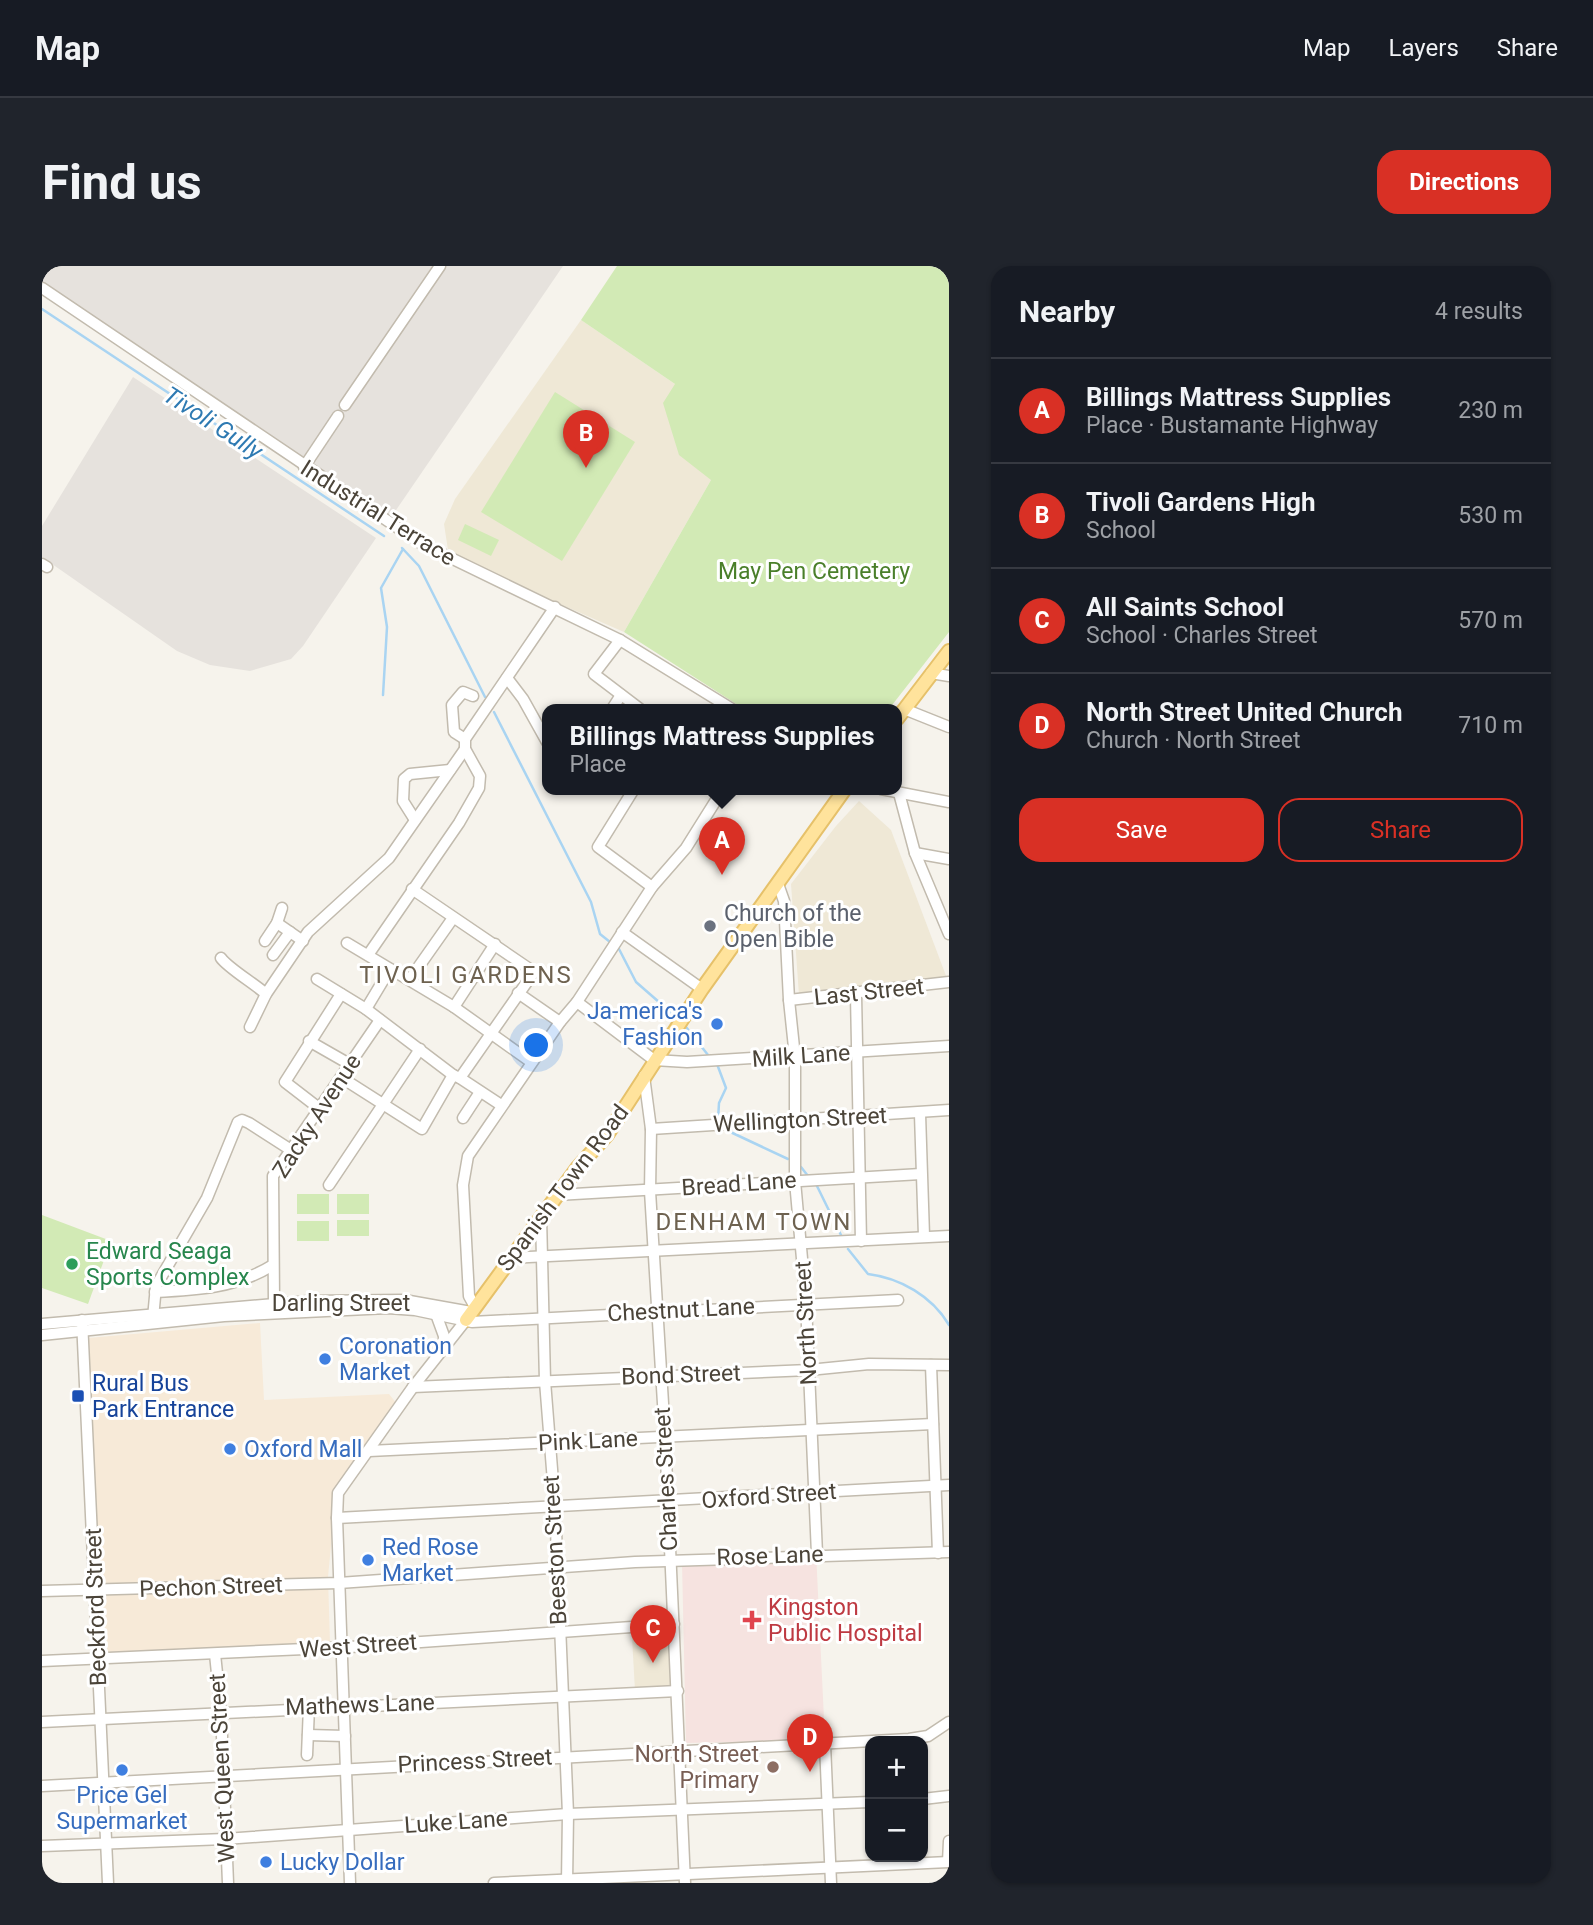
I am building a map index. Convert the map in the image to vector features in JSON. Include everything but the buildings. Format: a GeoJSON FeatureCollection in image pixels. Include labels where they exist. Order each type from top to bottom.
{"type":"FeatureCollection","features":[{"type":"Feature","properties":{"kind":"main road"},"geometry":{"type":"LineString","coordinates":[[902,713],[949,651]]}},
{"type":"Feature","properties":{"kind":"main road","name":"Spanish Town Road"},"geometry":{"type":"LineString","coordinates":[[471,1313],[557,1195],[607,1135],[702,989],[841,795]]}},
{"type":"Feature","properties":{"kind":"street"},"geometry":{"type":"LineString","coordinates":[[345,405],[440,266]]}},
{"type":"Feature","properties":{"kind":"street","name":"Industrial Terrace"},"geometry":{"type":"LineString","coordinates":[[42,288],[422,544],[620,640],[724,704]]}},
{"type":"Feature","properties":{"kind":"street"},"geometry":{"type":"LineString","coordinates":[[304,467],[338,416]]}},
{"type":"Feature","properties":{"kind":"street"},"geometry":{"type":"LineString","coordinates":[[250,1027],[266,994],[320,919],[389,858],[450,770],[555,607]]}},
{"type":"Feature","properties":{"kind":"street"},"geometry":{"type":"LineString","coordinates":[[620,640],[594,674],[633,704]]}},
{"type":"Feature","properties":{"kind":"street"},"geometry":{"type":"LineString","coordinates":[[931,673],[949,676]]}},
{"type":"Feature","properties":{"kind":"street"},"geometry":{"type":"LineString","coordinates":[[507,678],[523,699],[542,734]]}},
{"type":"Feature","properties":{"kind":"street"},"geometry":{"type":"LineString","coordinates":[[368,955],[459,823],[481,783],[465,744],[454,732],[452,705],[463,692],[473,695]]}},
{"type":"Feature","properties":{"kind":"street"},"geometry":{"type":"LineString","coordinates":[[615,704],[621,695]]}},
{"type":"Feature","properties":{"kind":"street"},"geometry":{"type":"LineString","coordinates":[[902,714],[949,727]]}},
{"type":"Feature","properties":{"kind":"street"},"geometry":{"type":"LineString","coordinates":[[415,820],[403,801],[404,779],[410,774],[450,770]]}},
{"type":"Feature","properties":{"kind":"street"},"geometry":{"type":"LineString","coordinates":[[902,794],[949,802]]}},
{"type":"Feature","properties":{"kind":"street"},"geometry":{"type":"LineString","coordinates":[[630,795],[597,847],[652,887]]}},
{"type":"Feature","properties":{"kind":"street"},"geometry":{"type":"LineString","coordinates":[[471,1313],[463,1185],[468,1156],[560,1021],[577,1002],[652,887],[686,848],[719,795]]}},
{"type":"Feature","properties":{"kind":"street"},"geometry":{"type":"LineString","coordinates":[[900,795],[915,853],[944,910],[949,934]]}},
{"type":"Feature","properties":{"kind":"street"},"geometry":{"type":"LineString","coordinates":[[915,853],[949,859]]}},
{"type":"Feature","properties":{"kind":"street","name":"North Street"},"geometry":{"type":"LineString","coordinates":[[778,884],[784,901],[795,1057],[795,1181],[806,1303],[817,1554]]}},
{"type":"Feature","properties":{"kind":"street"},"geometry":{"type":"LineString","coordinates":[[342,1078],[422,1129],[456,1077],[492,1035],[534,972],[412,889]]}},
{"type":"Feature","properties":{"kind":"street"},"geometry":{"type":"LineString","coordinates":[[265,941],[277,923],[282,908]]}},
{"type":"Feature","properties":{"kind":"street"},"geometry":{"type":"LineString","coordinates":[[410,979],[453,918]]}},
{"type":"Feature","properties":{"kind":"street"},"geometry":{"type":"LineString","coordinates":[[277,923],[303,941]]}},
{"type":"Feature","properties":{"kind":"street"},"geometry":{"type":"LineString","coordinates":[[273,956],[290,932]]}},
{"type":"Feature","properties":{"kind":"street"},"geometry":{"type":"LineString","coordinates":[[622,932],[702,989]]}},
{"type":"Feature","properties":{"kind":"street"},"geometry":{"type":"LineString","coordinates":[[347,943],[454,1007],[531,1062]]}},
{"type":"Feature","properties":{"kind":"street"},"geometry":{"type":"LineString","coordinates":[[454,1007],[495,944]]}},
{"type":"Feature","properties":{"kind":"street"},"geometry":{"type":"LineString","coordinates":[[221,958],[226,966],[244,975],[266,994]]}},
{"type":"Feature","properties":{"kind":"street"},"geometry":{"type":"LineString","coordinates":[[366,1009],[390,969]]}},
{"type":"Feature","properties":{"kind":"street"},"geometry":{"type":"LineString","coordinates":[[317,979],[366,1009],[456,1077],[501,1105]]}},
{"type":"Feature","properties":{"kind":"street","name":"Last Street"},"geometry":{"type":"LineString","coordinates":[[789,1000],[856,995],[949,982]]}},
{"type":"Feature","properties":{"kind":"street"},"geometry":{"type":"LineString","coordinates":[[518,993],[560,1021]]}},
{"type":"Feature","properties":{"kind":"street"},"geometry":{"type":"LineString","coordinates":[[320,1109],[285,1082],[341,994]]}},
{"type":"Feature","properties":{"kind":"street"},"geometry":{"type":"LineString","coordinates":[[856,995],[861,1241]]}},
{"type":"Feature","properties":{"kind":"street"},"geometry":{"type":"LineString","coordinates":[[577,1002],[654,1060]]}},
{"type":"Feature","properties":{"kind":"street","name":"Zacky Avenue"},"geometry":{"type":"LineString","coordinates":[[274,1303],[272,1181],[380,1020]]}},
{"type":"Feature","properties":{"kind":"street"},"geometry":{"type":"LineString","coordinates":[[309,1041],[351,1065]]}},
{"type":"Feature","properties":{"kind":"street","name":"Milk Lane"},"geometry":{"type":"LineString","coordinates":[[654,1060],[687,1062],[795,1057],[949,1046]]}},
{"type":"Feature","properties":{"kind":"street"},"geometry":{"type":"LineString","coordinates":[[329,1185],[382,1102],[420,1049]]}},
{"type":"Feature","properties":{"kind":"street","name":"Charles Street"},"geometry":{"type":"LineString","coordinates":[[643,1076],[651,1129],[650,1191],[678,1691],[685,1878]]}},
{"type":"Feature","properties":{"kind":"street"},"geometry":{"type":"LineString","coordinates":[[463,1118],[480,1091]]}},
{"type":"Feature","properties":{"kind":"street","name":"Wellington Street"},"geometry":{"type":"LineString","coordinates":[[651,1129],[860,1114],[920,1114],[949,1110]]}},
{"type":"Feature","properties":{"kind":"street"},"geometry":{"type":"LineString","coordinates":[[920,1114],[924,1236]]}},
{"type":"Feature","properties":{"kind":"street"},"geometry":{"type":"LineString","coordinates":[[153,1317],[155,1292],[223,1167],[238,1122],[242,1120],[249,1123],[291,1150]]}},
{"type":"Feature","properties":{"kind":"street","name":"Bread Lane"},"geometry":{"type":"LineString","coordinates":[[557,1195],[921,1174]]}},
{"type":"Feature","properties":{"kind":"street","name":"Beeston Street"},"geometry":{"type":"LineString","coordinates":[[541,1216],[545,1381],[555,1507],[558,1632],[568,1814],[567,1880]]}},
{"type":"Feature","properties":{"kind":"street"},"geometry":{"type":"LineString","coordinates":[[509,1258],[949,1236]]}},
{"type":"Feature","properties":{"kind":"street"},"geometry":{"type":"LineString","coordinates":[[155,1292],[205,1289],[247,1280],[273,1265]]}},
{"type":"Feature","properties":{"kind":"street","name":"Darling Street"},"geometry":{"type":"LineString","coordinates":[[42,1324],[82,1325],[274,1303],[388,1299],[471,1313]]}},
{"type":"Feature","properties":{"kind":"street","name":"Chestnut Lane"},"geometry":{"type":"LineString","coordinates":[[471,1313],[543,1317],[898,1300]]}},
{"type":"Feature","properties":{"kind":"street","name":"Darling Street"},"geometry":{"type":"LineString","coordinates":[[153,1317],[375,1308],[405,1308],[436,1314],[471,1313]]}},
{"type":"Feature","properties":{"kind":"street","name":"Spanish Town Road"},"geometry":{"type":"LineString","coordinates":[[350,1883],[338,1493],[413,1387],[471,1313]]}},
{"type":"Feature","properties":{"kind":"street"},"geometry":{"type":"LineString","coordinates":[[436,1314],[444,1336],[444,1348]]}},
{"type":"Feature","properties":{"kind":"street"},"geometry":{"type":"LineString","coordinates":[[42,1335],[82,1325]]}},
{"type":"Feature","properties":{"kind":"street","name":"Beckford Street"},"geometry":{"type":"LineString","coordinates":[[82,1325],[108,1883]]}},
{"type":"Feature","properties":{"kind":"street","name":"Bond Street"},"geometry":{"type":"LineString","coordinates":[[413,1387],[809,1370],[869,1364],[949,1364]]}},
{"type":"Feature","properties":{"kind":"street"},"geometry":{"type":"LineString","coordinates":[[931,1365],[935,1485],[944,1552]]}},
{"type":"Feature","properties":{"kind":"street","name":"Pink Lane"},"geometry":{"type":"LineString","coordinates":[[369,1451],[933,1423]]}},
{"type":"Feature","properties":{"kind":"street","name":"Oxford Street"},"geometry":{"type":"LineString","coordinates":[[337,1518],[949,1485]]}},
{"type":"Feature","properties":{"kind":"street","name":"Rose Lane"},"geometry":{"type":"LineString","coordinates":[[339,1583],[670,1560],[944,1552]]}},
{"type":"Feature","properties":{"kind":"street","name":"Pechon Street"},"geometry":{"type":"LineString","coordinates":[[42,1591],[339,1583]]}},
{"type":"Feature","properties":{"kind":"street","name":"West Street"},"geometry":{"type":"LineString","coordinates":[[42,1661],[343,1647],[674,1624]]}},
{"type":"Feature","properties":{"kind":"street","name":"West Queen Street"},"geometry":{"type":"LineString","coordinates":[[215,1654],[221,1712],[228,1883]]}},
{"type":"Feature","properties":{"kind":"street","name":"Mathews Lane"},"geometry":{"type":"LineString","coordinates":[[42,1722],[678,1691]]}},
{"type":"Feature","properties":{"kind":"street"},"geometry":{"type":"LineString","coordinates":[[307,1755],[309,1707]]}},
{"type":"Feature","properties":{"kind":"street","name":"Princess Street"},"geometry":{"type":"LineString","coordinates":[[42,1786],[825,1744],[928,1736],[949,1722]]}},
{"type":"Feature","properties":{"kind":"street"},"geometry":{"type":"LineString","coordinates":[[308,1735],[345,1736]]}},
{"type":"Feature","properties":{"kind":"street"},"geometry":{"type":"LineString","coordinates":[[825,1744],[825,1804],[831,1883]]}},
{"type":"Feature","properties":{"kind":"street"},"geometry":{"type":"LineString","coordinates":[[928,1798],[949,1796]]}},
{"type":"Feature","properties":{"kind":"street","name":"Luke Lane"},"geometry":{"type":"LineString","coordinates":[[42,1846],[225,1839],[568,1814],[865,1802]]}},
{"type":"Feature","properties":{"kind":"street"},"geometry":{"type":"LineString","coordinates":[[494,1883],[685,1878],[830,1866],[949,1862],[949,1841]]}},
{"type":"Feature","properties":{"kind":"shaded area"},"geometry":{"type":"Polygon","coordinates":[[[42,266],[563,266],[392,516],[42,283],[42,266]]]}},
{"type":"Feature","properties":{"kind":"shaded area"},"geometry":{"type":"Polygon","coordinates":[[[581,320],[675,384],[711,480],[624,632],[466,563],[448,550],[444,524],[455,499],[581,320]]]}},
{"type":"Feature","properties":{"kind":"shaded area"},"geometry":{"type":"Polygon","coordinates":[[[133,377],[376,538],[303,646],[291,659],[250,671],[210,665],[177,651],[42,557],[42,526],[133,377]]]}},
{"type":"Feature","properties":{"kind":"shaded area"},"geometry":{"type":"Polygon","coordinates":[[[859,801],[891,830],[948,981],[799,995],[791,884],[859,801]]]}},
{"type":"Feature","properties":{"kind":"shaded area","name":"Oxford Mall"},"geometry":{"type":"Polygon","coordinates":[[[260,1323],[264,1400],[389,1394],[397,1404],[336,1494],[328,1577],[330,1643],[103,1653],[88,1338],[260,1323]]]}},
{"type":"Feature","properties":{"kind":"shaded area","name":"Kingston Public Hospital"},"geometry":{"type":"Polygon","coordinates":[[[816,1552],[825,1740],[686,1743],[682,1562],[816,1552]]]}},
{"type":"Feature","properties":{"kind":"shaded area"},"geometry":{"type":"Polygon","coordinates":[[[671,1635],[674,1689],[635,1691],[632,1637],[671,1635]]]}},
{"type":"Feature","properties":{"kind":"green space","name":"May Pen Cemetery"},"geometry":{"type":"Polygon","coordinates":[[[617,266],[949,266],[949,632],[893,704],[736,704],[624,632],[711,480],[679,455],[663,403],[675,384],[581,320],[617,266]]]}},
{"type":"Feature","properties":{"kind":"green space"},"geometry":{"type":"Polygon","coordinates":[[[555,392],[635,442],[562,561],[481,512],[555,392]]]}},
{"type":"Feature","properties":{"kind":"green space"},"geometry":{"type":"Polygon","coordinates":[[[465,524],[499,540],[491,556],[458,540],[465,524]]]}},
{"type":"Feature","properties":{"kind":"green space"},"geometry":{"type":"Polygon","coordinates":[[[297,1194],[329,1194],[329,1214],[297,1214],[297,1194]]]}},
{"type":"Feature","properties":{"kind":"green space"},"geometry":{"type":"Polygon","coordinates":[[[337,1194],[369,1194],[369,1214],[337,1214],[337,1194]]]}},
{"type":"Feature","properties":{"kind":"green space","name":"Edward Seaga Sports Complex"},"geometry":{"type":"Polygon","coordinates":[[[42,1215],[111,1241],[88,1304],[42,1288],[42,1215]]]}},
{"type":"Feature","properties":{"kind":"green space"},"geometry":{"type":"Polygon","coordinates":[[[337,1220],[369,1220],[369,1236],[337,1236],[337,1220]]]}},
{"type":"Feature","properties":{"kind":"green space"},"geometry":{"type":"Polygon","coordinates":[[[297,1221],[329,1221],[329,1241],[297,1241],[297,1221]]]}},
{"type":"Feature","properties":{"kind":"waterway","name":"Tivoli Gully"},"geometry":{"type":"LineString","coordinates":[[42,309],[384,536]]}},
{"type":"Feature","properties":{"kind":"waterway","name":"Tivoli Gully"},"geometry":{"type":"LineString","coordinates":[[402,548],[419,566],[485,697]]}},
{"type":"Feature","properties":{"kind":"waterway"},"geometry":{"type":"LineString","coordinates":[[383,695],[387,627],[381,588],[403,549]]}},
{"type":"Feature","properties":{"kind":"waterway","name":"Tivoli Gully"},"geometry":{"type":"LineString","coordinates":[[494,712],[591,902],[600,934],[610,942]]}},
{"type":"Feature","properties":{"kind":"waterway","name":"Tivoli Gully"},"geometry":{"type":"LineString","coordinates":[[619,949],[636,982],[675,1016]]}},
{"type":"Feature","properties":{"kind":"waterway","name":"Tivoli Gully"},"geometry":{"type":"LineString","coordinates":[[686,1027],[708,1055]]}},
{"type":"Feature","properties":{"kind":"waterway","name":"Tivoli Gully"},"geometry":{"type":"LineString","coordinates":[[717,1064],[726,1088],[719,1103],[718,1120]]}},
{"type":"Feature","properties":{"kind":"waterway","name":"Tivoli Gully"},"geometry":{"type":"LineString","coordinates":[[724,1129],[788,1159]]}},
{"type":"Feature","properties":{"kind":"waterway","name":"Tivoli Gully"},"geometry":{"type":"LineString","coordinates":[[801,1167],[808,1176]]}},
{"type":"Feature","properties":{"kind":"waterway","name":"Tivoli Gully"},"geometry":{"type":"LineString","coordinates":[[816,1184],[841,1235]]}},
{"type":"Feature","properties":{"kind":"waterway","name":"Tivoli Gully"},"geometry":{"type":"LineString","coordinates":[[848,1249],[868,1274],[892,1280],[914,1290],[934,1305],[949,1325]]}},
{"type":"Feature","properties":{"kind":"place","name":"Tivoli Gardens High"},"geometry":{"type":"Point","coordinates":[586,468]}},
{"type":"Feature","properties":{"kind":"place","name":"Billings Mattress Supplies"},"geometry":{"type":"Point","coordinates":[722,875]}},
{"type":"Feature","properties":{"kind":"place","name":"Church of the Open Bible"},"geometry":{"type":"Point","coordinates":[710,926]}},
{"type":"Feature","properties":{"kind":"place","name":"Ja-merica's Fashion"},"geometry":{"type":"Point","coordinates":[717,1024]}},
{"type":"Feature","properties":{"kind":"place","name":"Edward Seaga Sports Complex"},"geometry":{"type":"Point","coordinates":[72,1264]}},
{"type":"Feature","properties":{"kind":"place","name":"Coronation Market"},"geometry":{"type":"Point","coordinates":[325,1359]}},
{"type":"Feature","properties":{"kind":"place","name":"Rural Bus Park Entrance"},"geometry":{"type":"Point","coordinates":[78,1396]}},
{"type":"Feature","properties":{"kind":"place","name":"Oxford Mall"},"geometry":{"type":"Point","coordinates":[230,1449]}},
{"type":"Feature","properties":{"kind":"place","name":"Red Rose Market"},"geometry":{"type":"Point","coordinates":[368,1560]}},
{"type":"Feature","properties":{"kind":"place","name":"Kingston Public Hospital"},"geometry":{"type":"Point","coordinates":[752,1620]}},
{"type":"Feature","properties":{"kind":"place","name":"All Saints School"},"geometry":{"type":"Point","coordinates":[653,1663]}},
{"type":"Feature","properties":{"kind":"place","name":"North Street Primary"},"geometry":{"type":"Point","coordinates":[773,1767]}},
{"type":"Feature","properties":{"kind":"place","name":"Price Gel Supermarket"},"geometry":{"type":"Point","coordinates":[122,1770]}},
{"type":"Feature","properties":{"kind":"place","name":"North Street United Church"},"geometry":{"type":"Point","coordinates":[810,1772]}},
{"type":"Feature","properties":{"kind":"place","name":"Lucky Dollar"},"geometry":{"type":"Point","coordinates":[266,1862]}},
{"type":"Feature","properties":{"kind":"district","name":"TIVOLI GARDENS"},"geometry":{"type":"Point","coordinates":[466,975]}},
{"type":"Feature","properties":{"kind":"district","name":"DENHAM TOWN"},"geometry":{"type":"Point","coordinates":[754,1222]}}]}
